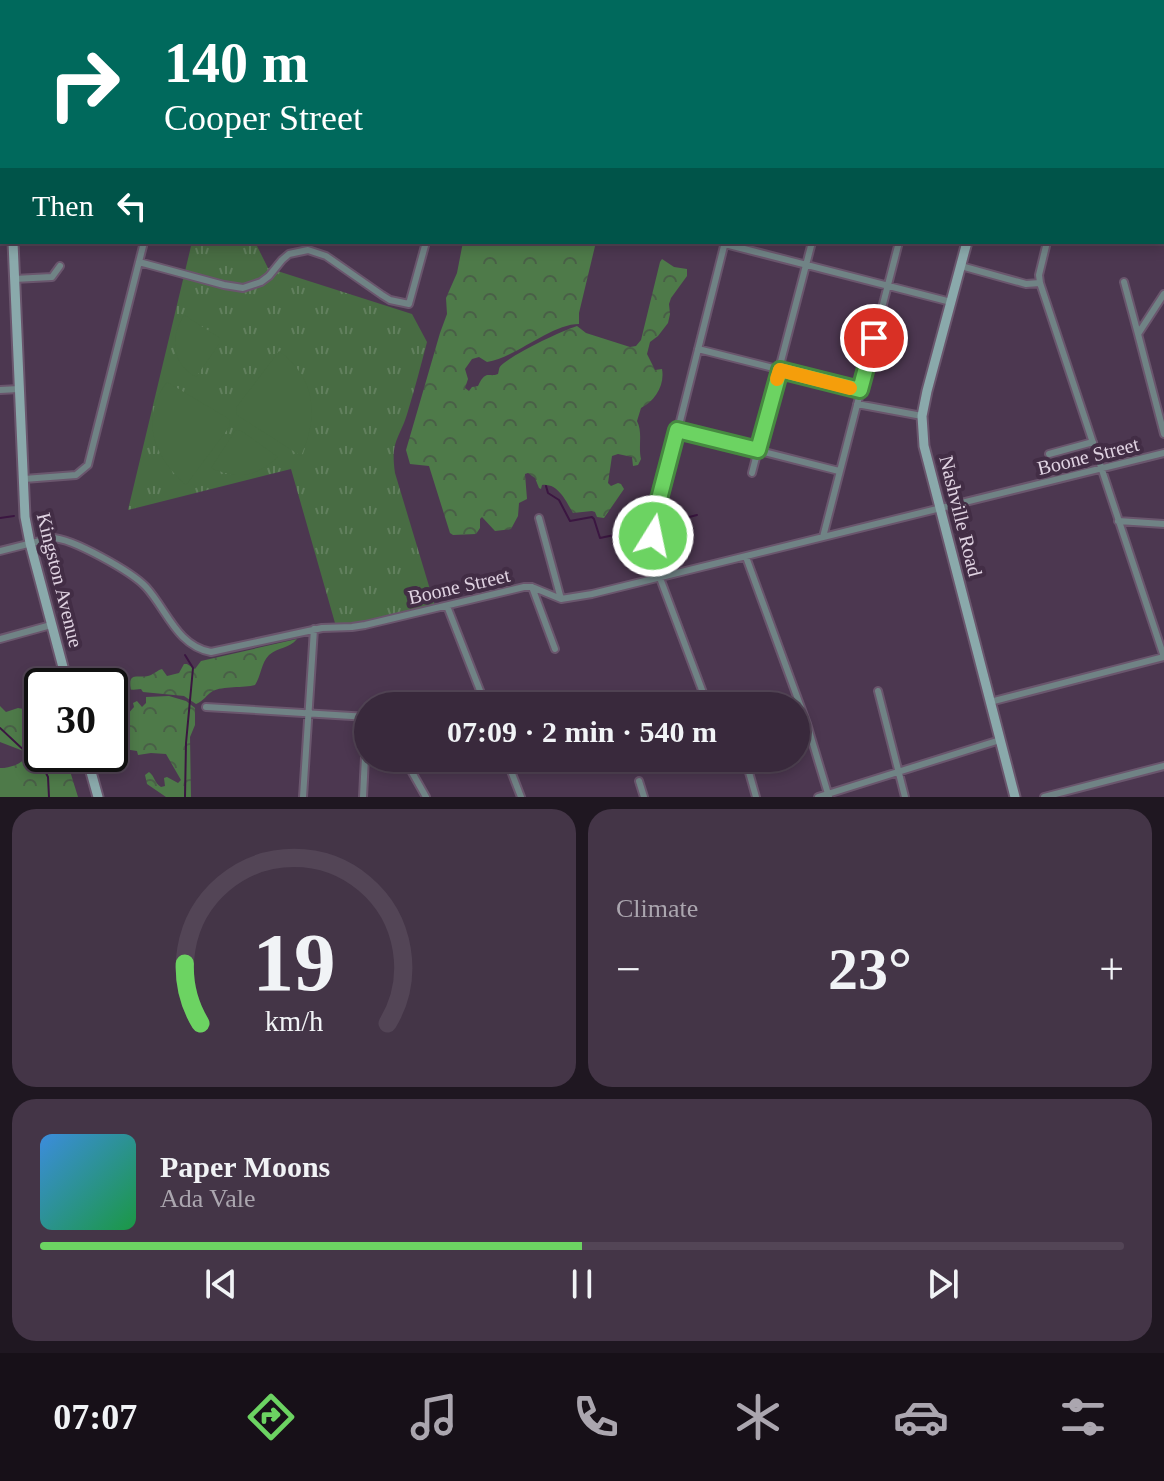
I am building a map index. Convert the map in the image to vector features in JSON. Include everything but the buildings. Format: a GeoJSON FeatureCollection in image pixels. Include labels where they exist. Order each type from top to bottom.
{"type":"FeatureCollection","features":[{"type":"Feature","properties":{"kind":"main road","name":"Kingston Avenue"},"geometry":{"type":"LineString","coordinates":[[13,244],[25,517],[63,668]]}},
{"type":"Feature","properties":{"kind":"main road","name":"Nashville Road"},"geometry":{"type":"LineString","coordinates":[[966,244],[927,391],[922,416],[924,446],[1015,797]]}},
{"type":"Feature","properties":{"kind":"main road"},"geometry":{"type":"LineString","coordinates":[[91,772],[98,797]]}},
{"type":"Feature","properties":{"kind":"street"},"geometry":{"type":"LineString","coordinates":[[24,479],[76,475],[88,465],[144,244]]}},
{"type":"Feature","properties":{"kind":"street"},"geometry":{"type":"LineString","coordinates":[[139,262],[243,288],[261,282],[299,246],[326,256],[382,295],[409,304],[425,244]]}},
{"type":"Feature","properties":{"kind":"street"},"geometry":{"type":"LineString","coordinates":[[703,692],[660,578],[653,522],[725,244]]}},
{"type":"Feature","properties":{"kind":"street"},"geometry":{"type":"LineString","coordinates":[[729,244],[951,302]]}},
{"type":"Feature","properties":{"kind":"street"},"geometry":{"type":"LineString","coordinates":[[752,473],[811,244]]}},
{"type":"Feature","properties":{"kind":"street"},"geometry":{"type":"LineString","coordinates":[[823,537],[898,244]]}},
{"type":"Feature","properties":{"kind":"street"},"geometry":{"type":"LineString","coordinates":[[990,702],[1164,657],[1040,283],[1047,244]]}},
{"type":"Feature","properties":{"kind":"street"},"geometry":{"type":"LineString","coordinates":[[14,279],[52,277],[60,266]]}},
{"type":"Feature","properties":{"kind":"street"},"geometry":{"type":"LineString","coordinates":[[961,266],[1026,284],[1040,283]]}},
{"type":"Feature","properties":{"kind":"street"},"geometry":{"type":"LineString","coordinates":[[1124,282],[1164,434]]}},
{"type":"Feature","properties":{"kind":"street"},"geometry":{"type":"LineString","coordinates":[[1138,334],[1164,294]]}},
{"type":"Feature","properties":{"kind":"street"},"geometry":{"type":"LineString","coordinates":[[698,349],[860,390]]}},
{"type":"Feature","properties":{"kind":"street"},"geometry":{"type":"LineString","coordinates":[[0,390],[19,389]]}},
{"type":"Feature","properties":{"kind":"street"},"geometry":{"type":"LineString","coordinates":[[857,404],[922,416]]}},
{"type":"Feature","properties":{"kind":"street"},"geometry":{"type":"LineString","coordinates":[[677,430],[839,471]]}},
{"type":"Feature","properties":{"kind":"street"},"geometry":{"type":"LineString","coordinates":[[1049,454],[1093,442]]}},
{"type":"Feature","properties":{"kind":"street","name":"Boone Street"},"geometry":{"type":"LineString","coordinates":[[30,543],[52,538],[67,540],[132,575],[147,588],[187,641],[211,652],[314,629],[352,627],[524,587],[532,587],[561,599],[592,594],[1164,453]]}},
{"type":"Feature","properties":{"kind":"street"},"geometry":{"type":"LineString","coordinates":[[539,518],[561,599]]}},
{"type":"Feature","properties":{"kind":"street"},"geometry":{"type":"LineString","coordinates":[[1118,521],[1164,524]]}},
{"type":"Feature","properties":{"kind":"street"},"geometry":{"type":"LineString","coordinates":[[0,551],[30,543]]}},
{"type":"Feature","properties":{"kind":"street"},"geometry":{"type":"LineString","coordinates":[[746,557],[807,724],[828,796]]}},
{"type":"Feature","properties":{"kind":"street"},"geometry":{"type":"LineString","coordinates":[[532,587],[555,649]]}},
{"type":"Feature","properties":{"kind":"street"},"geometry":{"type":"LineString","coordinates":[[447,606],[481,692]]}},
{"type":"Feature","properties":{"kind":"street"},"geometry":{"type":"LineString","coordinates":[[0,639],[51,625]]}},
{"type":"Feature","properties":{"kind":"street"},"geometry":{"type":"LineString","coordinates":[[303,797],[314,629]]}},
{"type":"Feature","properties":{"kind":"street"},"geometry":{"type":"LineString","coordinates":[[878,691],[905,797]]}},
{"type":"Feature","properties":{"kind":"street"},"geometry":{"type":"LineString","coordinates":[[206,707],[354,716]]}},
{"type":"Feature","properties":{"kind":"street"},"geometry":{"type":"LineString","coordinates":[[818,797],[1000,740]]}},
{"type":"Feature","properties":{"kind":"street"},"geometry":{"type":"LineString","coordinates":[[1044,797],[1164,766]]}},
{"type":"Feature","properties":{"kind":"street"},"geometry":{"type":"LineString","coordinates":[[363,797],[365,772]]}},
{"type":"Feature","properties":{"kind":"street"},"geometry":{"type":"LineString","coordinates":[[412,772],[425,796]]}},
{"type":"Feature","properties":{"kind":"street"},"geometry":{"type":"LineString","coordinates":[[511,772],[521,797]]}},
{"type":"Feature","properties":{"kind":"street"},"geometry":{"type":"LineString","coordinates":[[749,772],[756,797]]}},
{"type":"Feature","properties":{"kind":"street"},"geometry":{"type":"LineString","coordinates":[[639,781],[644,797]]}},
{"type":"Feature","properties":{"kind":"green space"},"geometry":{"type":"Polygon","coordinates":[[[192,244],[252,244],[257,246],[268,268],[412,314],[427,342],[395,446],[394,462],[435,606],[348,625],[335,623],[291,469],[128,510],[192,244]]]}},
{"type":"Feature","properties":{"kind":"green space"},"geometry":{"type":"Polygon","coordinates":[[[463,244],[596,244],[579,324],[557,329],[498,359],[487,362],[479,357],[472,359],[465,369],[468,379],[465,388],[469,391],[478,386],[485,376],[498,374],[501,366],[519,353],[577,326],[586,333],[630,347],[636,346],[641,340],[660,262],[662,259],[674,267],[687,269],[687,276],[671,298],[668,323],[650,342],[647,354],[655,370],[662,369],[663,375],[658,392],[641,408],[637,421],[641,459],[638,465],[633,466],[632,457],[612,456],[608,483],[611,486],[621,484],[624,489],[604,518],[597,517],[592,511],[573,513],[557,490],[548,485],[539,488],[535,478],[528,473],[525,474],[527,499],[519,503],[518,516],[511,529],[495,531],[482,517],[476,534],[450,533],[429,466],[410,464],[406,450],[447,314],[446,298],[457,273],[463,244]]]}},
{"type":"Feature","properties":{"kind":"green space"},"geometry":{"type":"Polygon","coordinates":[[[184,315],[220,338],[196,377],[182,365],[175,349],[176,332],[184,315]]]}},
{"type":"Feature","properties":{"kind":"green space"},"geometry":{"type":"Polygon","coordinates":[[[279,351],[301,373],[311,399],[310,426],[301,456],[237,415],[236,408],[279,351]]]}},
{"type":"Feature","properties":{"kind":"green space"},"geometry":{"type":"Polygon","coordinates":[[[167,382],[229,419],[230,426],[186,485],[166,462],[154,437],[154,410],[167,382]]]}},
{"type":"Feature","properties":{"kind":"green space"},"geometry":{"type":"Polygon","coordinates":[[[240,430],[278,457],[262,469],[246,474],[230,474],[211,468],[235,431],[240,430]]]}},
{"type":"Feature","properties":{"kind":"green space"},"geometry":{"type":"Polygon","coordinates":[[[297,639],[269,655],[255,685],[217,689],[196,704],[184,696],[131,690],[131,680],[135,676],[151,675],[162,669],[167,676],[179,673],[184,664],[195,669],[201,661],[297,639]]]}},
{"type":"Feature","properties":{"kind":"green space"},"geometry":{"type":"Polygon","coordinates":[[[169,696],[186,701],[195,708],[195,725],[190,737],[191,797],[166,797],[147,784],[145,775],[149,772],[161,787],[165,786],[164,778],[178,783],[181,780],[166,754],[138,755],[137,751],[128,750],[128,714],[137,701],[142,707],[146,697],[169,696]]]}},
{"type":"Feature","properties":{"kind":"green space"},"geometry":{"type":"Polygon","coordinates":[[[0,706],[6,712],[23,709],[24,751],[0,742],[0,706]]]}},
{"type":"Feature","properties":{"kind":"green space"},"geometry":{"type":"Polygon","coordinates":[[[24,760],[24,772],[70,772],[78,797],[0,797],[0,768],[24,760]]]}},
{"type":"Feature","properties":{"kind":"waterway"},"geometry":{"type":"LineString","coordinates":[[546,486],[548,493],[559,500],[570,521],[592,517],[600,538],[652,527]]}},
{"type":"Feature","properties":{"kind":"waterway"},"geometry":{"type":"LineString","coordinates":[[658,525],[697,515]]}},
{"type":"Feature","properties":{"kind":"waterway"},"geometry":{"type":"LineString","coordinates":[[0,518],[14,516]]}},
{"type":"Feature","properties":{"kind":"waterway"},"geometry":{"type":"LineString","coordinates":[[185,655],[193,668],[185,797]]}},
{"type":"Feature","properties":{"kind":"waterway"},"geometry":{"type":"LineString","coordinates":[[0,728],[44,769],[48,777],[49,797]]}},
{"type":"Feature","properties":{"kind":"slow traffic"},"geometry":{"type":"LineString","coordinates":[[777,379],[780,370],[850,388]]}},
{"type":"Feature","properties":{"kind":"route"},"geometry":{"type":"LineString","coordinates":[[653,536],[653,522],[677,430],[758,450],[780,370],[860,390],[874,338]]}}]}
